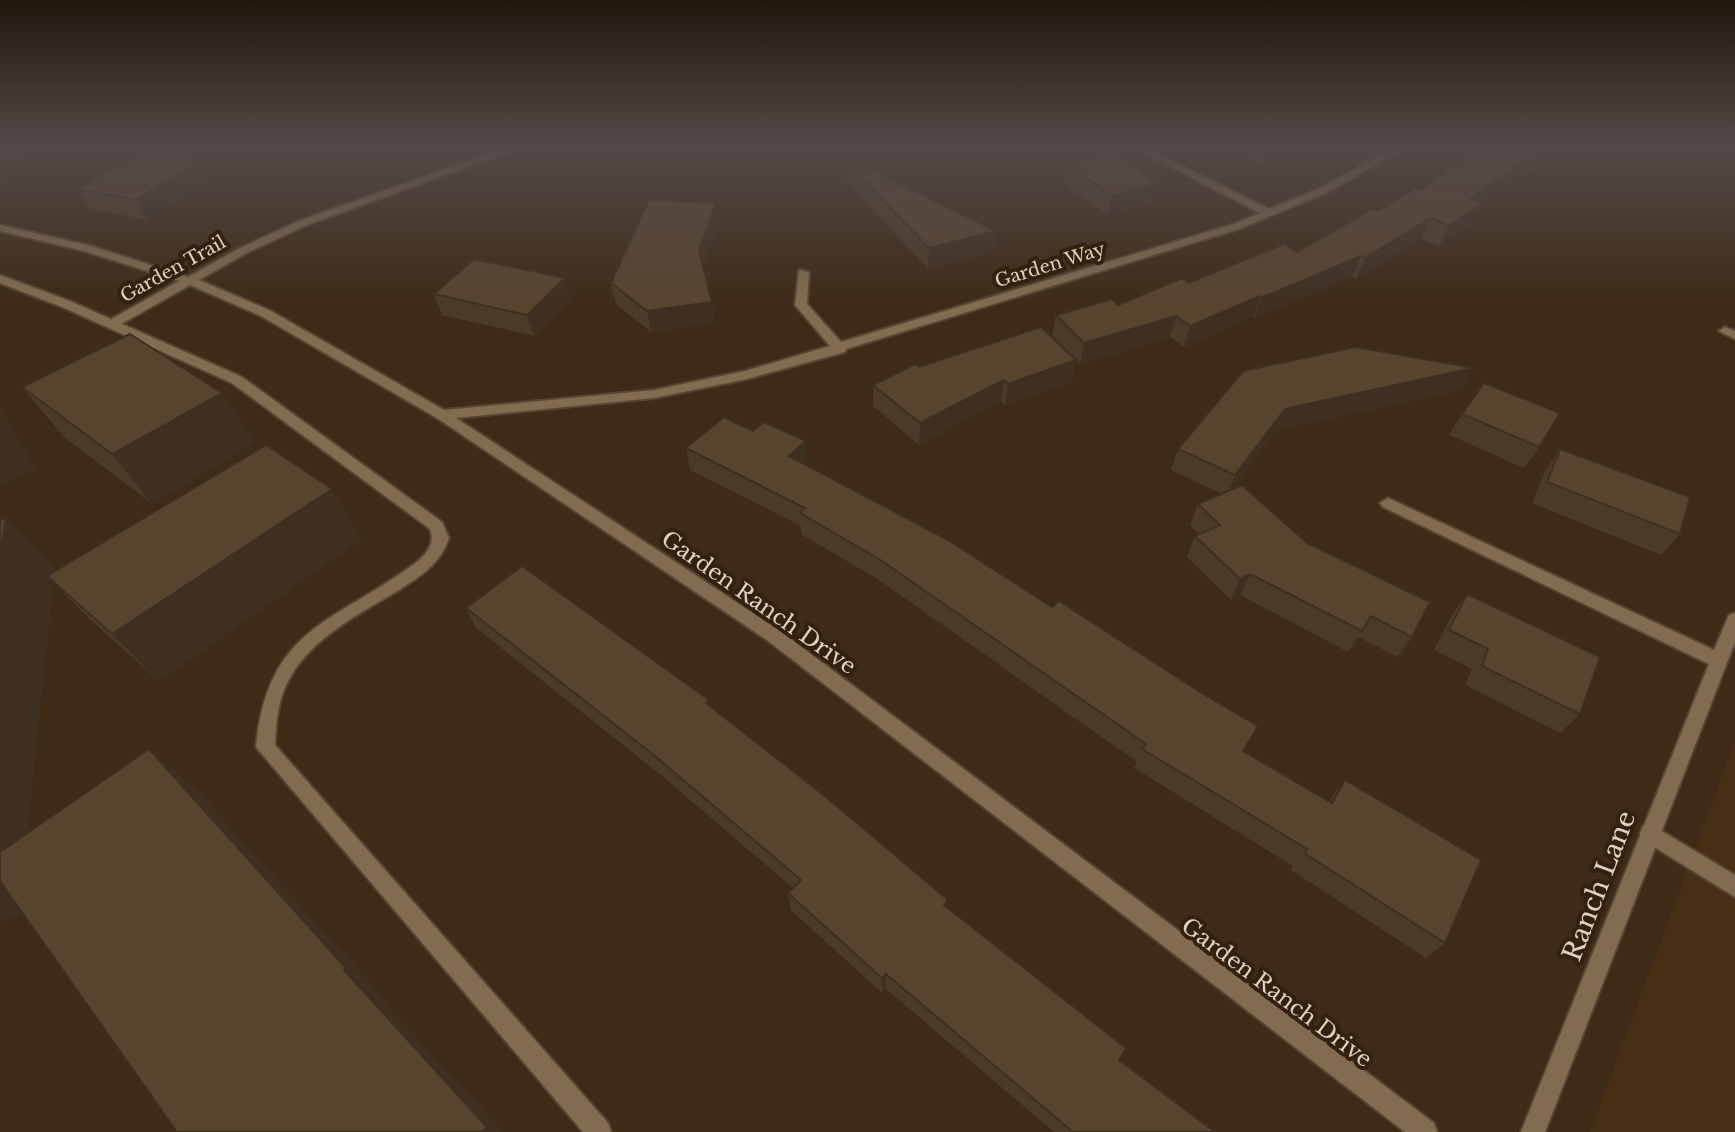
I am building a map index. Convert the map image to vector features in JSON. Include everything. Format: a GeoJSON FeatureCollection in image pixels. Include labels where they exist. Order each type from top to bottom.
{"type":"FeatureCollection","features":[{"type":"Feature","properties":{"kind":"street","name":"Garden Trail"},"geometry":{"type":"LineString","coordinates":[[112,324],[244,250],[303,223],[371,199]]}},
{"type":"Feature","properties":{"kind":"street"},"geometry":{"type":"LineString","coordinates":[[1240,199],[1270,214]]}},
{"type":"Feature","properties":{"kind":"street","name":"Garden Way"},"geometry":{"type":"LineString","coordinates":[[442,415],[698,387],[840,349],[1270,214],[1304,199]]}},
{"type":"Feature","properties":{"kind":"street","name":"Garden Ranch Drive"},"geometry":{"type":"LineString","coordinates":[[0,228],[87,248],[190,281],[265,313],[442,415],[773,635],[1425,1132]]}},
{"type":"Feature","properties":{"kind":"street"},"geometry":{"type":"LineString","coordinates":[[803,272],[801,305],[840,349]]}},
{"type":"Feature","properties":{"kind":"street"},"geometry":{"type":"LineString","coordinates":[[0,279],[112,324],[237,380],[437,526],[441,538],[427,565],[314,635],[292,659],[266,716],[265,747],[599,1132]]}},
{"type":"Feature","properties":{"kind":"street"},"geometry":{"type":"LineString","coordinates":[[1388,503],[1718,660]]}},
{"type":"Feature","properties":{"kind":"street","name":"Ranch Lane"},"geometry":{"type":"LineString","coordinates":[[1533,1132],[1735,620]]}},
{"type":"Feature","properties":{"kind":"street"},"geometry":{"type":"LineString","coordinates":[[1650,833],[1735,887]]}},
{"type":"Feature","properties":{"kind":"shaded area"},"geometry":{"type":"Polygon","coordinates":[[[1735,741],[1735,1132],[1590,1132],[1735,741]]]}},
{"type":"Feature","properties":{"kind":"building"},"geometry":{"type":"Polygon","coordinates":[[[882,199],[930,199],[996,231],[929,248],[882,199]]]}},
{"type":"Feature","properties":{"kind":"building"},"geometry":{"type":"Polygon","coordinates":[[[1398,199],[1471,199],[1482,204],[1449,226],[1431,218],[1365,258],[1361,256],[1190,326],[1176,316],[1084,343],[1056,315],[1112,299],[1118,305],[1182,278],[1188,283],[1284,244],[1297,252],[1373,209],[1378,211],[1398,199]]]}},
{"type":"Feature","properties":{"kind":"building"},"geometry":{"type":"Polygon","coordinates":[[[649,200],[716,203],[699,250],[712,302],[647,311],[611,283],[649,200]]]}},
{"type":"Feature","properties":{"kind":"building"},"geometry":{"type":"Polygon","coordinates":[[[474,259],[565,278],[527,315],[434,294],[474,259]]]}},
{"type":"Feature","properties":{"kind":"building"},"geometry":{"type":"Polygon","coordinates":[[[1041,327],[1076,360],[1008,384],[1004,380],[920,423],[873,385],[915,364],[919,367],[1041,327]]]}},
{"type":"Feature","properties":{"kind":"building"},"geometry":{"type":"Polygon","coordinates":[[[130,334],[222,393],[112,454],[22,387],[130,334]]]}},
{"type":"Feature","properties":{"kind":"building"},"geometry":{"type":"Polygon","coordinates":[[[1356,347],[1474,368],[1285,409],[1235,475],[1178,449],[1243,371],[1356,347]]]}},
{"type":"Feature","properties":{"kind":"building"},"geometry":{"type":"Polygon","coordinates":[[[1484,383],[1560,413],[1539,447],[1462,414],[1484,383]]]}},
{"type":"Feature","properties":{"kind":"building"},"geometry":{"type":"Polygon","coordinates":[[[724,417],[753,431],[764,422],[806,441],[789,456],[948,540],[1052,607],[1059,601],[1258,726],[1243,751],[1332,803],[1345,780],[1481,860],[1445,943],[1304,853],[1307,849],[1142,749],[1146,744],[879,559],[800,513],[805,508],[686,448],[724,417]]]}},
{"type":"Feature","properties":{"kind":"building"},"geometry":{"type":"Polygon","coordinates":[[[266,445],[332,489],[112,634],[47,576],[266,445]]]}},
{"type":"Feature","properties":{"kind":"building"},"geometry":{"type":"Polygon","coordinates":[[[1560,449],[1690,497],[1680,534],[1547,482],[1560,449]]]}},
{"type":"Feature","properties":{"kind":"building"},"geometry":{"type":"Polygon","coordinates":[[[1242,485],[1307,543],[1430,602],[1412,637],[1371,616],[1362,631],[1250,574],[1240,579],[1195,536],[1220,525],[1198,504],[1242,485]]]}},
{"type":"Feature","properties":{"kind":"building"},"geometry":{"type":"Polygon","coordinates":[[[6,518],[0,556],[0,520],[6,518]]]}},
{"type":"Feature","properties":{"kind":"building"},"geometry":{"type":"Polygon","coordinates":[[[522,566],[709,700],[706,703],[826,797],[948,900],[944,905],[1126,1048],[1119,1060],[1215,1132],[1073,1132],[886,974],[882,978],[788,893],[801,880],[655,756],[466,608],[522,566]]]}},
{"type":"Feature","properties":{"kind":"building"},"geometry":{"type":"Polygon","coordinates":[[[1467,594],[1600,657],[1580,714],[1482,666],[1488,649],[1449,630],[1467,594]]]}},
{"type":"Feature","properties":{"kind":"building"},"geometry":{"type":"Polygon","coordinates":[[[149,749],[487,1127],[485,1132],[177,1132],[0,881],[0,852],[149,749]]]}}]}
